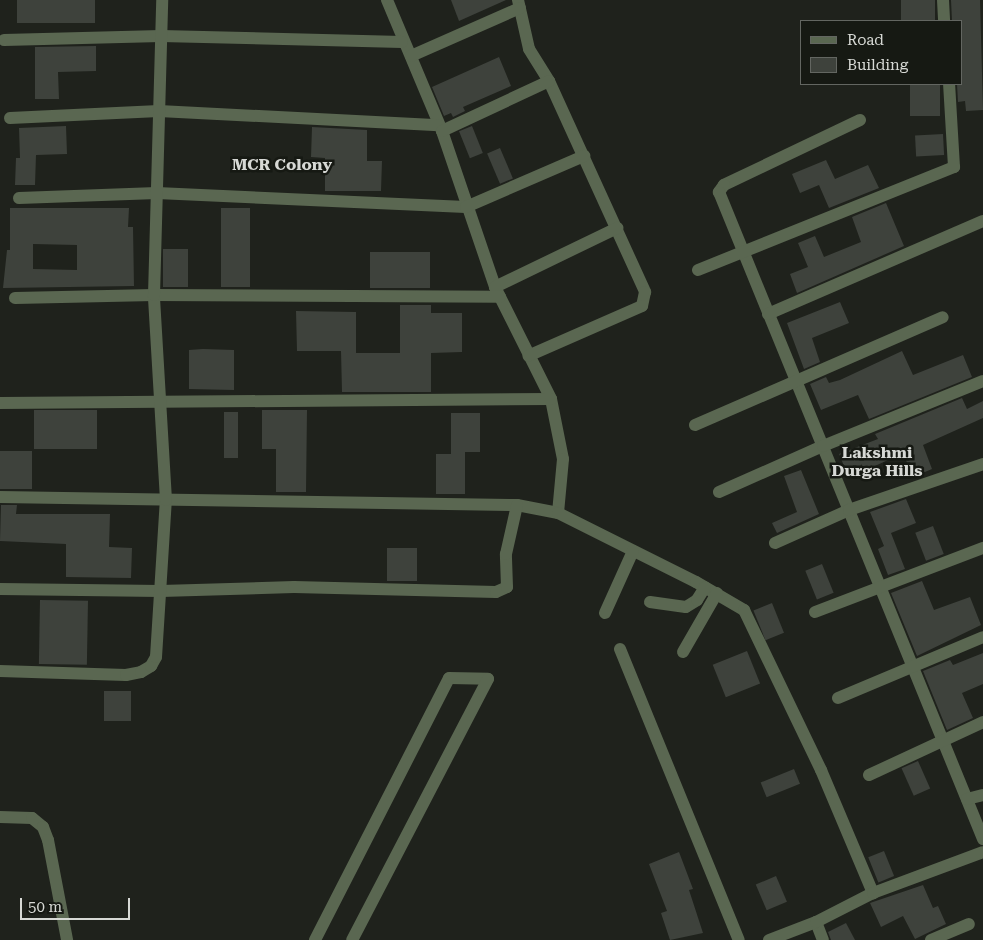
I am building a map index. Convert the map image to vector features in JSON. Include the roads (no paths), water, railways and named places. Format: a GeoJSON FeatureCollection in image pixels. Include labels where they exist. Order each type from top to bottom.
{"type":"FeatureCollection","features":[{"type":"Feature","properties":{"kind":"street"},"geometry":{"type":"LineString","coordinates":[[0,671],[126,675],[141,672],[151,666],[156,656],[166,500],[154,295],[162,0]]}},
{"type":"Feature","properties":{"kind":"street"},"geometry":{"type":"LineString","coordinates":[[387,0],[402,42],[411,56],[441,128],[466,207],[498,292],[528,356],[551,399],[563,458],[558,512]]}},
{"type":"Feature","properties":{"kind":"street"},"geometry":{"type":"LineString","coordinates":[[943,0],[944,20]]}},
{"type":"Feature","properties":{"kind":"street"},"geometry":{"type":"LineString","coordinates":[[411,56],[519,4],[529,49],[549,81],[642,281],[645,292],[643,305],[528,356]]}},
{"type":"Feature","properties":{"kind":"street"},"geometry":{"type":"LineString","coordinates":[[4,40],[161,36],[402,42]]}},
{"type":"Feature","properties":{"kind":"street"},"geometry":{"type":"LineString","coordinates":[[10,118],[159,111],[441,128],[549,81]]}},
{"type":"Feature","properties":{"kind":"street"},"geometry":{"type":"LineString","coordinates":[[698,270],[954,167],[949,85]]}},
{"type":"Feature","properties":{"kind":"street"},"geometry":{"type":"LineString","coordinates":[[860,120],[724,185],[719,192],[983,839]]}},
{"type":"Feature","properties":{"kind":"street"},"geometry":{"type":"LineString","coordinates":[[19,198],[157,193],[466,207],[584,156]]}},
{"type":"Feature","properties":{"kind":"street"},"geometry":{"type":"LineString","coordinates":[[768,314],[983,221]]}},
{"type":"Feature","properties":{"kind":"street"},"geometry":{"type":"LineString","coordinates":[[15,298],[498,292],[617,228]]}},
{"type":"Feature","properties":{"kind":"street"},"geometry":{"type":"LineString","coordinates":[[695,425],[943,318]]}},
{"type":"Feature","properties":{"kind":"street"},"geometry":{"type":"LineString","coordinates":[[719,492],[823,446],[983,381]]}},
{"type":"Feature","properties":{"kind":"street"},"geometry":{"type":"LineString","coordinates":[[0,403],[551,399]]}},
{"type":"Feature","properties":{"kind":"street"},"geometry":{"type":"LineString","coordinates":[[775,543],[849,510],[983,464]]}},
{"type":"Feature","properties":{"kind":"street"},"geometry":{"type":"LineString","coordinates":[[0,497],[517,504],[558,512],[717,593],[744,610],[821,770],[873,893]]}},
{"type":"Feature","properties":{"kind":"street"},"geometry":{"type":"LineString","coordinates":[[0,589],[161,591],[294,587],[496,592],[507,587],[506,554],[517,504]]}},
{"type":"Feature","properties":{"kind":"street"},"geometry":{"type":"LineString","coordinates":[[815,612],[983,548]]}},
{"type":"Feature","properties":{"kind":"street"},"geometry":{"type":"LineString","coordinates":[[605,613],[633,551]]}},
{"type":"Feature","properties":{"kind":"street"},"geometry":{"type":"LineString","coordinates":[[650,602],[686,606],[697,600],[705,587]]}},
{"type":"Feature","properties":{"kind":"street"},"geometry":{"type":"LineString","coordinates":[[682,652],[717,593]]}},
{"type":"Feature","properties":{"kind":"street"},"geometry":{"type":"LineString","coordinates":[[838,698],[983,637]]}},
{"type":"Feature","properties":{"kind":"street"},"geometry":{"type":"LineString","coordinates":[[620,649],[739,940]]}},
{"type":"Feature","properties":{"kind":"street"},"geometry":{"type":"LineString","coordinates":[[315,940],[449,678],[488,679],[352,940]]}},
{"type":"Feature","properties":{"kind":"street"},"geometry":{"type":"LineString","coordinates":[[869,775],[983,722]]}},
{"type":"Feature","properties":{"kind":"street"},"geometry":{"type":"LineString","coordinates":[[967,800],[983,795]]}},
{"type":"Feature","properties":{"kind":"street"},"geometry":{"type":"LineString","coordinates":[[0,816],[32,818],[43,827],[48,840],[67,940]]}},
{"type":"Feature","properties":{"kind":"street"},"geometry":{"type":"LineString","coordinates":[[769,940],[816,922],[873,893],[983,852]]}},
{"type":"Feature","properties":{"kind":"street"},"geometry":{"type":"LineString","coordinates":[[816,922],[824,940]]}},
{"type":"Feature","properties":{"kind":"street"},"geometry":{"type":"LineString","coordinates":[[931,940],[969,924]]}},
{"type":"Feature","properties":{"kind":"district","name":"MCR Colony"},"geometry":{"type":"Point","coordinates":[282,165]}},
{"type":"Feature","properties":{"kind":"district","name":"Lakshmi Durga Hills"},"geometry":{"type":"Point","coordinates":[877,462]}}]}
